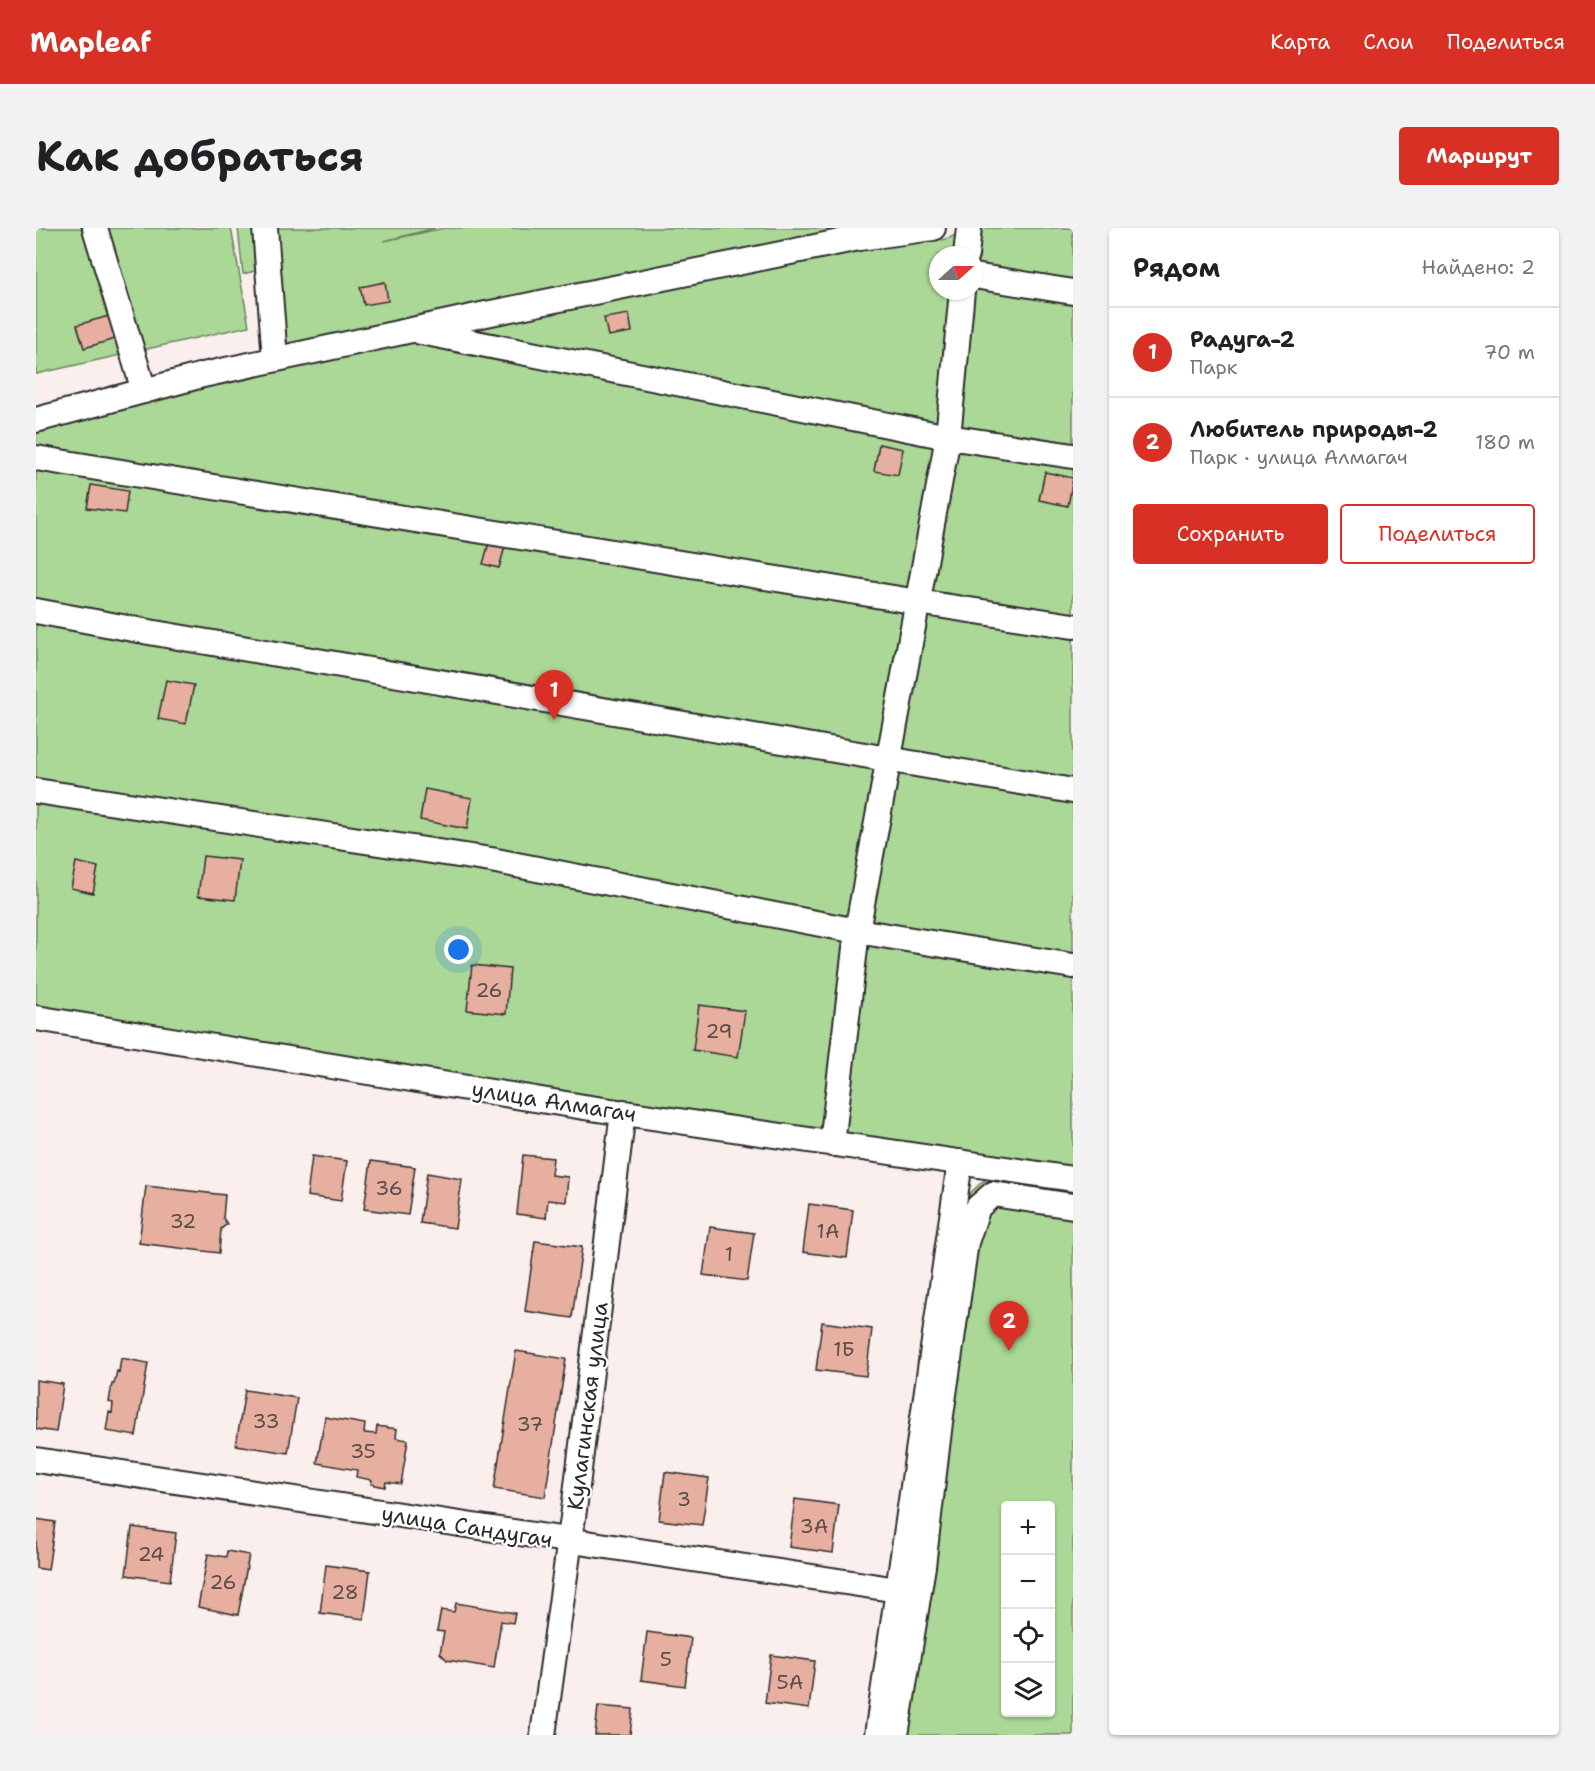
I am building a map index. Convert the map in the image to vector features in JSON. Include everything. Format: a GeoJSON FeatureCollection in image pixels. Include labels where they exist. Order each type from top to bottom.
{"type":"FeatureCollection","features":[{"type":"Feature","properties":{"kind":"street"},"geometry":{"type":"LineString","coordinates":[[94,228],[144,391]]}},
{"type":"Feature","properties":{"kind":"street"},"geometry":{"type":"LineString","coordinates":[[265,228],[275,359]]}},
{"type":"Feature","properties":{"kind":"street"},"geometry":{"type":"LineString","coordinates":[[36,420],[203,375],[275,359],[859,238],[933,228]]}},
{"type":"Feature","properties":{"kind":"street"},"geometry":{"type":"LineString","coordinates":[[967,246],[969,228]]}},
{"type":"Feature","properties":{"kind":"street"},"geometry":{"type":"LineString","coordinates":[[983,277],[1073,292]]}},
{"type":"Feature","properties":{"kind":"street"},"geometry":{"type":"LineString","coordinates":[[832,1144],[857,931],[948,437],[961,300]]}},
{"type":"Feature","properties":{"kind":"street"},"geometry":{"type":"LineString","coordinates":[[412,330],[948,437],[1073,456]]}},
{"type":"Feature","properties":{"kind":"street"},"geometry":{"type":"LineString","coordinates":[[36,458],[918,603],[1073,626]]}},
{"type":"Feature","properties":{"kind":"street"},"geometry":{"type":"LineString","coordinates":[[36,610],[148,632],[1073,791]]}},
{"type":"Feature","properties":{"kind":"street"},"geometry":{"type":"LineString","coordinates":[[36,791],[491,860],[857,931],[1073,966]]}},
{"type":"Feature","properties":{"kind":"street","name":"улица Алмагач"},"geometry":{"type":"LineString","coordinates":[[36,1018],[624,1112],[1073,1179]]}},
{"type":"Feature","properties":{"kind":"street","name":"Кулагинская улица"},"geometry":{"type":"LineString","coordinates":[[543,1735],[624,1112]]}},
{"type":"Feature","properties":{"kind":"street"},"geometry":{"type":"LineString","coordinates":[[877,1735],[960,1161]]}},
{"type":"Feature","properties":{"kind":"street"},"geometry":{"type":"LineString","coordinates":[[896,1735],[923,1566],[940,1422],[966,1242],[978,1207],[993,1194],[1073,1206]]}},
{"type":"Feature","properties":{"kind":"street","name":"улица Сандугач"},"geometry":{"type":"LineString","coordinates":[[36,1460],[898,1590]]}},
{"type":"Feature","properties":{"kind":"green space"},"geometry":{"type":"Polygon","coordinates":[[[36,228],[231,228],[249,326],[36,374],[36,228]]]}},
{"type":"Feature","properties":{"kind":"green space"},"geometry":{"type":"Polygon","coordinates":[[[238,228],[435,228],[384,241],[444,228],[918,228],[943,240],[975,228],[1073,228],[1073,1172],[36,1014],[36,426],[280,364],[279,265],[243,274],[238,228]]]}},
{"type":"Feature","properties":{"kind":"green space"},"geometry":{"type":"Polygon","coordinates":[[[983,1181],[1073,1194],[1073,1735],[889,1735],[967,1196],[983,1181]]]}},
{"type":"Feature","properties":{"kind":"building"},"geometry":{"type":"Polygon","coordinates":[[[385,282],[388,301],[364,305],[360,287],[385,282]]]}},
{"type":"Feature","properties":{"kind":"building"},"geometry":{"type":"Polygon","coordinates":[[[629,314],[632,332],[608,336],[604,318],[629,314]]]}},
{"type":"Feature","properties":{"kind":"building"},"geometry":{"type":"Polygon","coordinates":[[[109,316],[115,339],[84,348],[77,325],[109,316]]]}},
{"type":"Feature","properties":{"kind":"building"},"geometry":{"type":"Polygon","coordinates":[[[879,444],[903,449],[898,475],[874,471],[879,444]]]}},
{"type":"Feature","properties":{"kind":"building"},"geometry":{"type":"Polygon","coordinates":[[[1045,472],[1073,478],[1068,506],[1039,500],[1045,472]]]}},
{"type":"Feature","properties":{"kind":"building"},"geometry":{"type":"Polygon","coordinates":[[[91,485],[128,491],[125,513],[87,508],[91,485]]]}},
{"type":"Feature","properties":{"kind":"building"},"geometry":{"type":"Polygon","coordinates":[[[490,539],[506,543],[499,568],[483,564],[490,539]]]}},
{"type":"Feature","properties":{"kind":"building"},"geometry":{"type":"Polygon","coordinates":[[[166,680],[194,685],[186,724],[158,719],[166,680]]]}},
{"type":"Feature","properties":{"kind":"building"},"geometry":{"type":"Polygon","coordinates":[[[425,789],[472,798],[467,829],[420,820],[425,789]]]}},
{"type":"Feature","properties":{"kind":"building"},"geometry":{"type":"Polygon","coordinates":[[[203,856],[240,860],[235,900],[198,896],[203,856]]]}},
{"type":"Feature","properties":{"kind":"building"},"geometry":{"type":"Polygon","coordinates":[[[76,862],[98,867],[93,893],[71,888],[76,862]]]}},
{"type":"Feature","properties":{"kind":"building"},"geometry":{"type":"Polygon","coordinates":[[[472,965],[510,969],[506,1014],[467,1010],[472,965]]]}},
{"type":"Feature","properties":{"kind":"building"},"geometry":{"type":"Polygon","coordinates":[[[699,1005],[745,1011],[738,1057],[693,1050],[699,1005]]]}},
{"type":"Feature","properties":{"kind":"building"},"geometry":{"type":"Polygon","coordinates":[[[523,1155],[553,1158],[551,1175],[568,1177],[566,1202],[548,1200],[546,1218],[517,1214],[523,1155]]]}},
{"type":"Feature","properties":{"kind":"building"},"geometry":{"type":"Polygon","coordinates":[[[312,1156],[347,1161],[341,1201],[307,1196],[312,1156]]]}},
{"type":"Feature","properties":{"kind":"building"},"geometry":{"type":"Polygon","coordinates":[[[371,1161],[415,1167],[408,1215],[364,1209],[371,1161]]]}},
{"type":"Feature","properties":{"kind":"building"},"geometry":{"type":"Polygon","coordinates":[[[427,1173],[462,1179],[455,1228],[420,1223],[427,1173]]]}},
{"type":"Feature","properties":{"kind":"building"},"geometry":{"type":"Polygon","coordinates":[[[146,1186],[225,1195],[223,1218],[227,1224],[221,1229],[219,1253],[139,1243],[146,1186]]]}},
{"type":"Feature","properties":{"kind":"building"},"geometry":{"type":"Polygon","coordinates":[[[809,1204],[853,1210],[847,1258],[803,1252],[809,1204]]]}},
{"type":"Feature","properties":{"kind":"building"},"geometry":{"type":"Polygon","coordinates":[[[710,1227],[754,1233],[747,1281],[703,1275],[710,1227]]]}},
{"type":"Feature","properties":{"kind":"building"},"geometry":{"type":"Polygon","coordinates":[[[535,1241],[582,1247],[572,1318],[525,1311],[535,1241]]]}},
{"type":"Feature","properties":{"kind":"building"},"geometry":{"type":"Polygon","coordinates":[[[822,1322],[872,1329],[866,1376],[816,1370],[822,1322]]]}},
{"type":"Feature","properties":{"kind":"building"},"geometry":{"type":"Polygon","coordinates":[[[516,1351],[566,1359],[545,1497],[494,1489],[516,1351]]]}},
{"type":"Feature","properties":{"kind":"building"},"geometry":{"type":"Polygon","coordinates":[[[121,1358],[148,1363],[136,1436],[106,1431],[109,1412],[112,1413],[113,1403],[109,1402],[112,1384],[114,1384],[117,1371],[119,1372],[121,1358]]]}},
{"type":"Feature","properties":{"kind":"building"},"geometry":{"type":"Polygon","coordinates":[[[36,1380],[63,1384],[56,1432],[36,1429],[36,1380]]]}},
{"type":"Feature","properties":{"kind":"building"},"geometry":{"type":"Polygon","coordinates":[[[245,1390],[297,1398],[288,1453],[236,1445],[245,1390]]]}},
{"type":"Feature","properties":{"kind":"building"},"geometry":{"type":"Polygon","coordinates":[[[325,1417],[365,1424],[364,1433],[376,1434],[377,1426],[397,1429],[396,1438],[408,1440],[401,1484],[386,1482],[385,1487],[371,1484],[372,1480],[356,1477],[357,1470],[317,1463],[325,1417]]]}},
{"type":"Feature","properties":{"kind":"building"},"geometry":{"type":"Polygon","coordinates":[[[665,1472],[709,1478],[702,1525],[659,1520],[665,1472]]]}},
{"type":"Feature","properties":{"kind":"building"},"geometry":{"type":"Polygon","coordinates":[[[795,1499],[839,1505],[833,1553],[789,1547],[795,1499]]]}},
{"type":"Feature","properties":{"kind":"building"},"geometry":{"type":"Polygon","coordinates":[[[36,1519],[55,1522],[48,1570],[36,1568],[36,1519]]]}},
{"type":"Feature","properties":{"kind":"building"},"geometry":{"type":"Polygon","coordinates":[[[132,1527],[176,1533],[170,1581],[126,1575],[132,1527]]]}},
{"type":"Feature","properties":{"kind":"building"},"geometry":{"type":"Polygon","coordinates":[[[227,1551],[249,1555],[238,1615],[198,1607],[208,1554],[226,1557],[227,1551]]]}},
{"type":"Feature","properties":{"kind":"building"},"geometry":{"type":"Polygon","coordinates":[[[326,1565],[370,1571],[364,1619],[320,1613],[326,1565]]]}},
{"type":"Feature","properties":{"kind":"building"},"geometry":{"type":"Polygon","coordinates":[[[456,1603],[515,1613],[513,1623],[501,1621],[494,1668],[447,1660],[440,1653],[444,1632],[437,1631],[441,1610],[454,1612],[456,1603]]]}},
{"type":"Feature","properties":{"kind":"building"},"geometry":{"type":"Polygon","coordinates":[[[647,1632],[691,1638],[685,1686],[641,1680],[647,1632]]]}},
{"type":"Feature","properties":{"kind":"building"},"geometry":{"type":"Polygon","coordinates":[[[771,1655],[815,1661],[809,1709],[765,1703],[771,1655]]]}},
{"type":"Feature","properties":{"kind":"building"},"geometry":{"type":"Polygon","coordinates":[[[598,1706],[633,1709],[630,1735],[595,1735],[598,1706]]]}},
{"type":"Feature","properties":{"kind":"place","name":"Радуга-2"},"geometry":{"type":"Point","coordinates":[554,720]}},
{"type":"Feature","properties":{"kind":"place","name":"Любитель природы-2"},"geometry":{"type":"Point","coordinates":[1009,1351]}}]}
